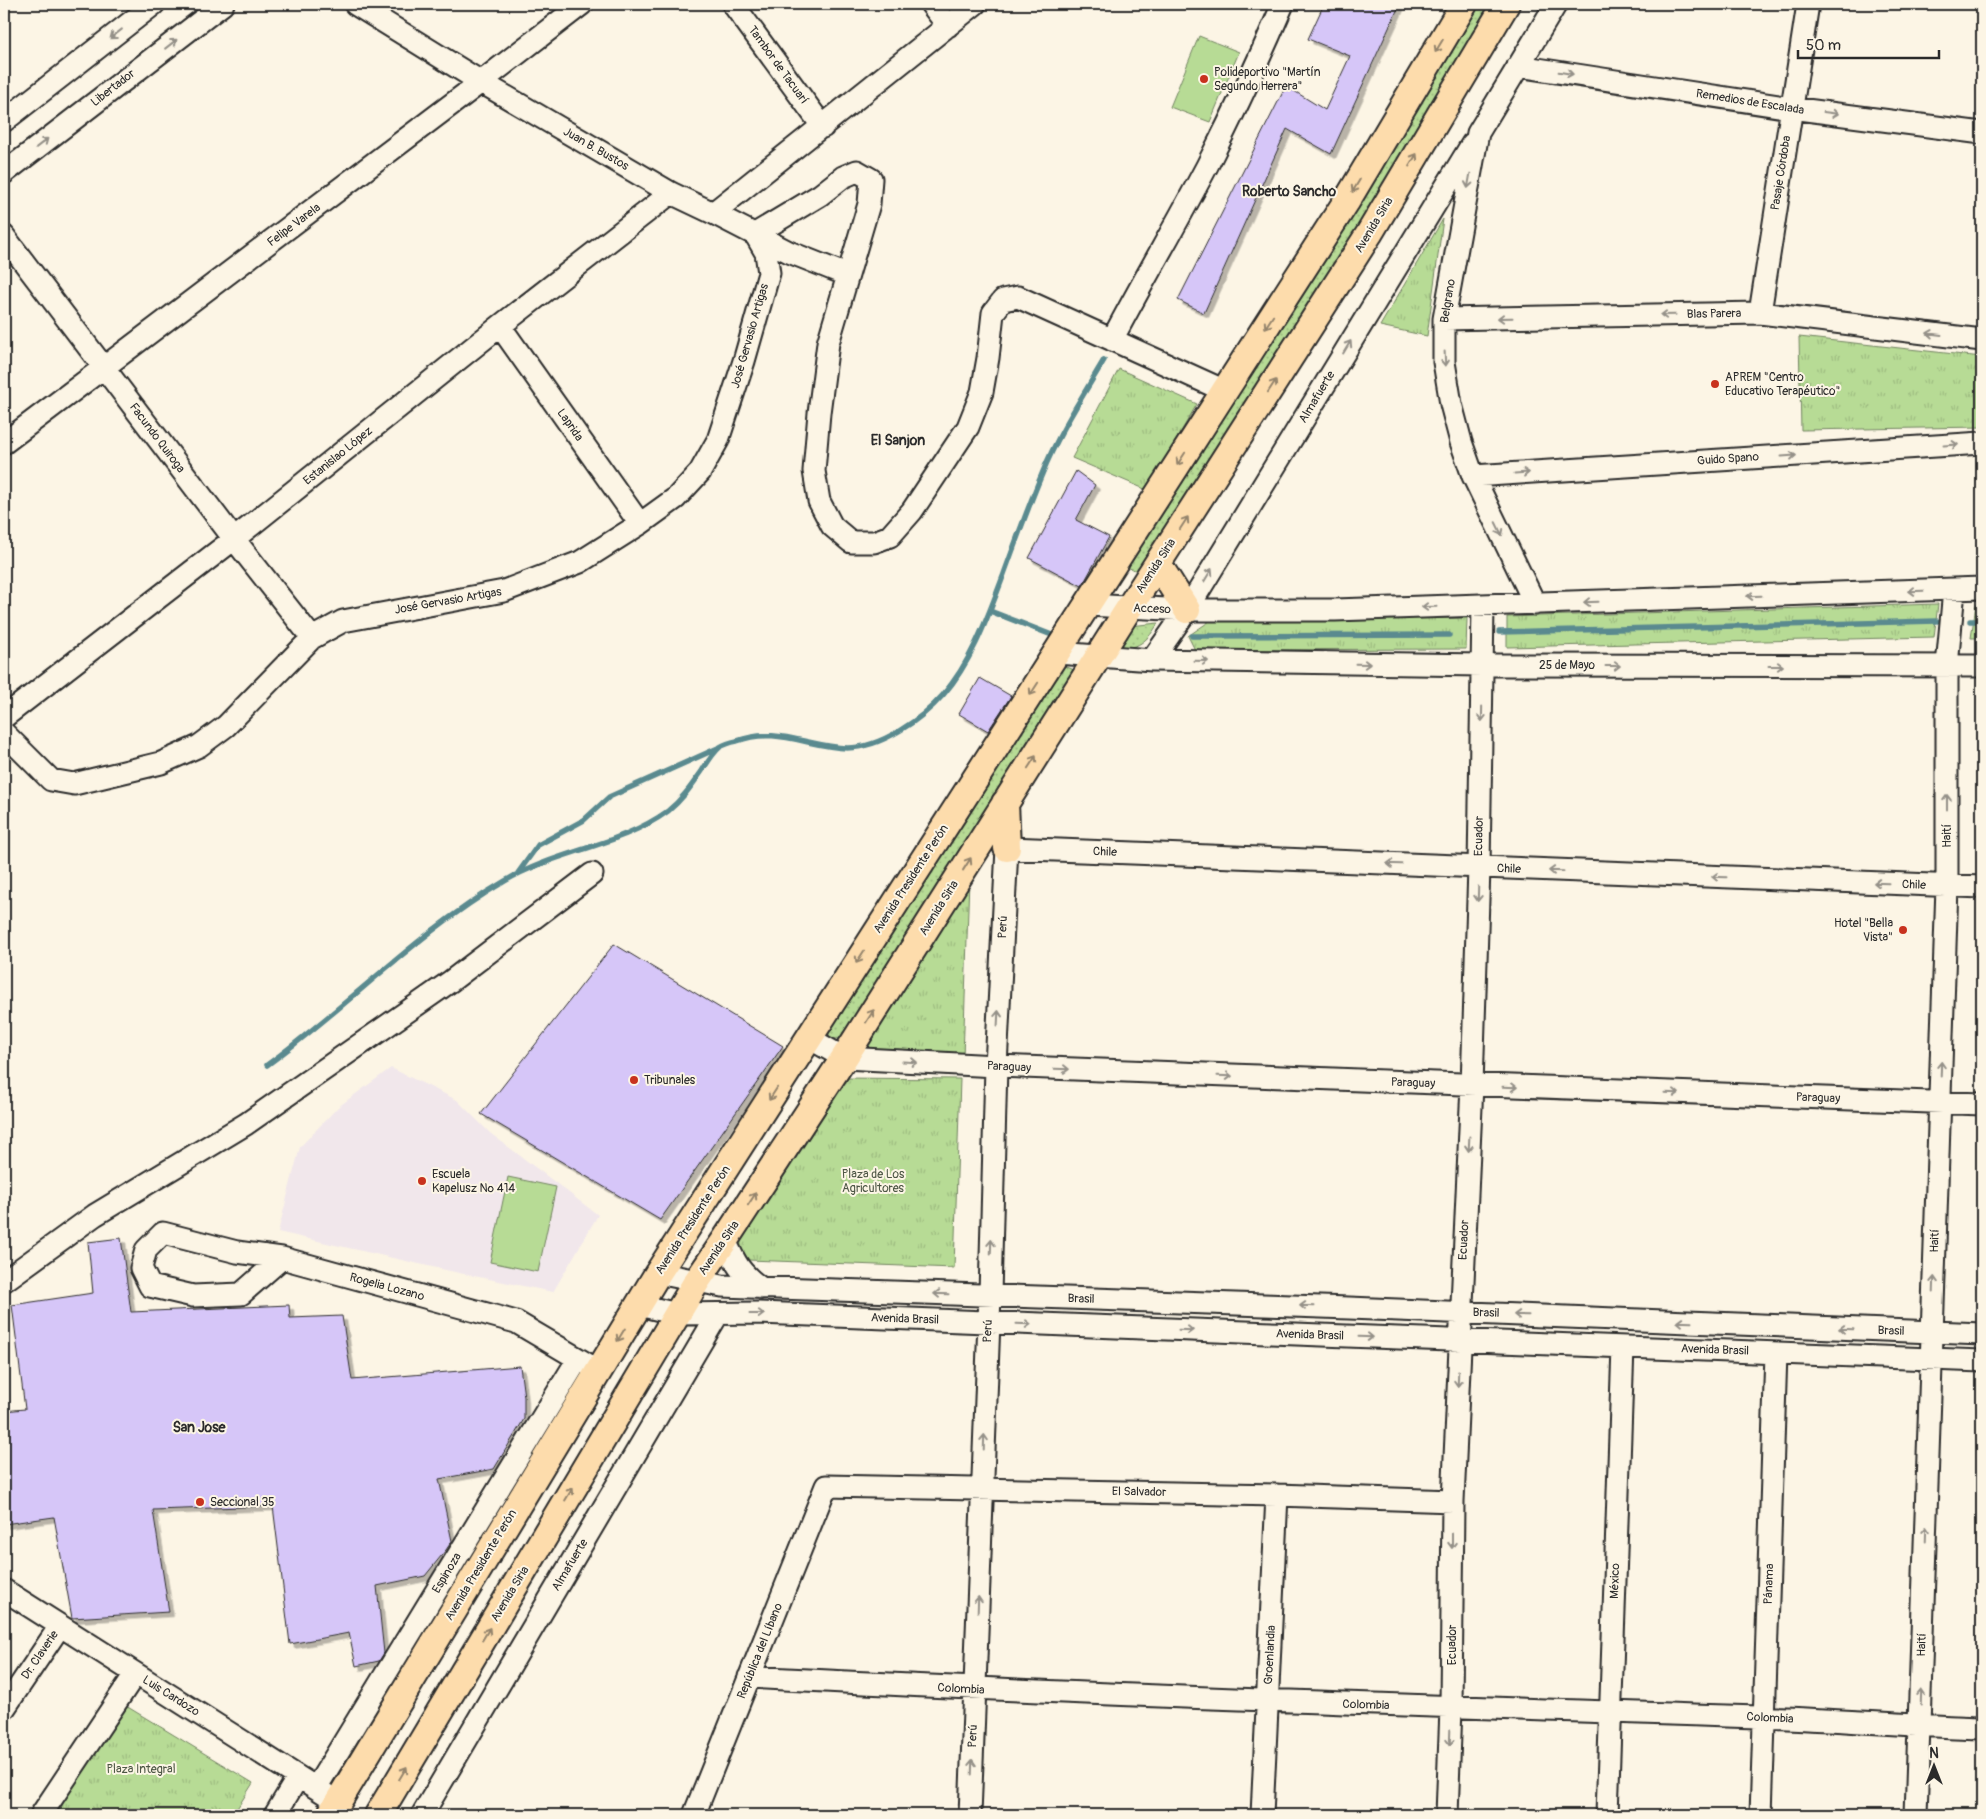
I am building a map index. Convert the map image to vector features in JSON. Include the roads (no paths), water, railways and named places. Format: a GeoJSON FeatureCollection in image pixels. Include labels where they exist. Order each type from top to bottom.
{"type":"FeatureCollection","features":[{"type":"Feature","properties":{"kind":"main road"},"geometry":{"type":"LineString","coordinates":[[1064,643],[1346,202],[1464,4]]}},
{"type":"Feature","properties":{"kind":"main road","name":"Avenida Siria"},"geometry":{"type":"LineString","coordinates":[[378,1815],[697,1281],[844,1058],[1369,234],[1506,4]]}},
{"type":"Feature","properties":{"kind":"main road"},"geometry":{"type":"LineString","coordinates":[[1158,564],[1187,610]]}},
{"type":"Feature","properties":{"kind":"main road","name":"Avenida Presidente Perón"},"geometry":{"type":"LineString","coordinates":[[334,1808],[589,1365],[639,1306],[658,1273],[1064,643]]}},
{"type":"Feature","properties":{"kind":"main road"},"geometry":{"type":"LineString","coordinates":[[1005,803],[1006,848]]}},
{"type":"Feature","properties":{"kind":"street"},"geometry":{"type":"LineString","coordinates":[[4,121],[154,4]]}},
{"type":"Feature","properties":{"kind":"street","name":"Libertador"},"geometry":{"type":"LineString","coordinates":[[4,173],[223,4]]}},
{"type":"Feature","properties":{"kind":"street","name":"Juan B. Bustos"},"geometry":{"type":"LineString","coordinates":[[355,4],[482,82],[671,193],[789,252],[847,275]]}},
{"type":"Feature","properties":{"kind":"street","name":"Felipe Varela"},"geometry":{"type":"LineString","coordinates":[[4,443],[482,82],[582,4]]}},
{"type":"Feature","properties":{"kind":"street","name":"Tambor de Tacuarí"},"geometry":{"type":"LineString","coordinates":[[733,4],[823,126]]}},
{"type":"Feature","properties":{"kind":"street"},"geometry":{"type":"LineString","coordinates":[[931,4],[948,26]]}},
{"type":"Feature","properties":{"kind":"street"},"geometry":{"type":"LineString","coordinates":[[713,213],[974,4]]}},
{"type":"Feature","properties":{"kind":"street"},"geometry":{"type":"LineString","coordinates":[[1112,340],[1207,166],[1262,53],[1283,4]]}},
{"type":"Feature","properties":{"kind":"street","name":"Belgrano"},"geometry":{"type":"LineString","coordinates":[[1535,604],[1473,476],[1461,442],[1451,404],[1444,362],[1444,319],[1478,133],[1556,4]]}},
{"type":"Feature","properties":{"kind":"street","name":"Pasaje Córdoba"},"geometry":{"type":"LineString","coordinates":[[1760,314],[1808,4]]}},
{"type":"Feature","properties":{"kind":"street","name":"Remedios de Escalada"},"geometry":{"type":"LineString","coordinates":[[1518,66],[1791,108],[1982,133]]}},
{"type":"Feature","properties":{"kind":"street","name":"Almafuerte"},"geometry":{"type":"LineString","coordinates":[[1152,660],[1187,610],[1478,133]]}},
{"type":"Feature","properties":{"kind":"street"},"geometry":{"type":"LineString","coordinates":[[755,234],[820,195],[843,177],[857,171],[871,179],[869,204],[828,343],[814,471],[819,501],[832,526],[851,542],[874,542],[890,536],[912,511],[968,427],[982,392],[993,312],[1003,300],[1018,297],[1224,391]]}},
{"type":"Feature","properties":{"kind":"street","name":"Estanislao López"},"geometry":{"type":"LineString","coordinates":[[4,717],[234,539],[500,326],[671,193]]}},
{"type":"Feature","properties":{"kind":"street","name":"José Gervasio Artigas"},"geometry":{"type":"LineString","coordinates":[[4,732],[51,780],[74,784],[160,763],[199,746],[233,719],[312,638],[343,621],[504,591],[580,562],[640,524],[676,498],[700,472],[718,440],[744,361],[769,273],[766,253],[755,234]]}},
{"type":"Feature","properties":{"kind":"street","name":"Facundo Quiroga"},"geometry":{"type":"LineString","coordinates":[[4,236],[234,539],[312,638]]}},
{"type":"Feature","properties":{"kind":"street","name":"Blas Parera"},"geometry":{"type":"LineString","coordinates":[[1444,319],[1760,314],[1982,340]]}},
{"type":"Feature","properties":{"kind":"street","name":"Laprida"},"geometry":{"type":"LineString","coordinates":[[500,326],[640,524]]}},
{"type":"Feature","properties":{"kind":"street","name":"Guido Spano"},"geometry":{"type":"LineString","coordinates":[[1473,476],[1982,443]]}},
{"type":"Feature","properties":{"kind":"street"},"geometry":{"type":"LineString","coordinates":[[1187,610],[1335,610],[1483,614],[1535,604],[1953,599],[1982,588]]}},
{"type":"Feature","properties":{"kind":"street","name":"Haití"},"geometry":{"type":"LineString","coordinates":[[1916,1815],[1947,886],[1948,666],[1953,599]]}},
{"type":"Feature","properties":{"kind":"street","name":"Acceso"},"geometry":{"type":"LineString","coordinates":[[1087,606],[1187,610]]}},
{"type":"Feature","properties":{"kind":"street","name":"Ecuador"},"geometry":{"type":"LineString","coordinates":[[1447,1815],[1451,1708],[1453,1501],[1472,1085],[1479,868],[1483,614]]}},
{"type":"Feature","properties":{"kind":"street"},"geometry":{"type":"LineString","coordinates":[[1064,643],[1099,656],[1152,660]]}},
{"type":"Feature","properties":{"kind":"street","name":"25 de Mayo"},"geometry":{"type":"LineString","coordinates":[[1152,660],[1482,656],[1982,666]]}},
{"type":"Feature","properties":{"kind":"street","name":"Chile"},"geometry":{"type":"LineString","coordinates":[[1006,848],[1982,887]]}},
{"type":"Feature","properties":{"kind":"street","name":"Perú"},"geometry":{"type":"LineString","coordinates":[[970,1815],[990,1295],[996,1066],[1006,848]]}},
{"type":"Feature","properties":{"kind":"street"},"geometry":{"type":"LineString","coordinates":[[4,1281],[95,1216],[246,1124],[451,982],[592,874]]}},
{"type":"Feature","properties":{"kind":"street"},"geometry":{"type":"LineString","coordinates":[[809,1038],[844,1058]]}},
{"type":"Feature","properties":{"kind":"street","name":"Paraguay"},"geometry":{"type":"LineString","coordinates":[[844,1058],[996,1066],[1982,1104]]}},
{"type":"Feature","properties":{"kind":"street","name":"Rogelia Lozano"},"geometry":{"type":"LineString","coordinates":[[282,1258],[241,1294],[193,1296],[150,1286],[141,1268],[146,1250],[163,1233],[237,1252],[282,1258],[516,1322],[589,1365]]}},
{"type":"Feature","properties":{"kind":"street"},"geometry":{"type":"LineString","coordinates":[[725,1240],[737,1266],[750,1280],[761,1288]]}},
{"type":"Feature","properties":{"kind":"street"},"geometry":{"type":"LineString","coordinates":[[658,1273],[722,1286],[990,1295]]}},
{"type":"Feature","properties":{"kind":"street","name":"Brasil"},"geometry":{"type":"LineString","coordinates":[[990,1295],[1461,1312],[1982,1334]]}},
{"type":"Feature","properties":{"kind":"street","name":"Avenida Brasil"},"geometry":{"type":"LineString","coordinates":[[639,1306],[677,1314],[759,1313],[1982,1361]]}},
{"type":"Feature","properties":{"kind":"street","name":"Almafuerte"},"geometry":{"type":"LineString","coordinates":[[422,1815],[718,1314]]}},
{"type":"Feature","properties":{"kind":"street","name":"México"},"geometry":{"type":"LineString","coordinates":[[1607,1815],[1623,1347]]}},
{"type":"Feature","properties":{"kind":"street","name":"Pánama"},"geometry":{"type":"LineString","coordinates":[[1761,1815],[1776,1353]]}},
{"type":"Feature","properties":{"kind":"street","name":"Espinoza"},"geometry":{"type":"LineString","coordinates":[[275,1815],[307,1782],[589,1365]]}},
{"type":"Feature","properties":{"kind":"street","name":"El Salvador"},"geometry":{"type":"LineString","coordinates":[[826,1486],[1277,1495],[1453,1501]]}},
{"type":"Feature","properties":{"kind":"street","name":"República del Líbano"},"geometry":{"type":"LineString","coordinates":[[694,1815],[826,1486]]}},
{"type":"Feature","properties":{"kind":"street","name":"Groenlandia"},"geometry":{"type":"LineString","coordinates":[[1262,1815],[1277,1495]]}},
{"type":"Feature","properties":{"kind":"street","name":"Luis Cardozo"},"geometry":{"type":"LineString","coordinates":[[4,1590],[307,1782],[334,1808]]}},
{"type":"Feature","properties":{"kind":"street","name":"Dr. Claverie"},"geometry":{"type":"LineString","coordinates":[[4,1709],[60,1626]]}},
{"type":"Feature","properties":{"kind":"street"},"geometry":{"type":"LineString","coordinates":[[42,1815],[136,1674]]}},
{"type":"Feature","properties":{"kind":"street","name":"Colombia"},"geometry":{"type":"LineString","coordinates":[[749,1677],[975,1689],[1451,1708],[1765,1717],[1982,1728]]}},
{"type":"Feature","properties":{"kind":"waterway"},"geometry":{"type":"LineString","coordinates":[[267,1065],[326,1019],[413,946],[473,901],[525,871],[545,862],[609,841],[649,823],[668,811],[678,802],[717,749],[722,746],[751,737],[778,736],[833,747],[860,747],[887,738],[924,713],[943,695],[954,681],[979,637],[1048,459],[1104,360]]}},
{"type":"Feature","properties":{"kind":"waterway"},"geometry":{"type":"LineString","coordinates":[[990,611],[1057,637]]}},
{"type":"Feature","properties":{"kind":"waterway"},"geometry":{"type":"LineString","coordinates":[[1499,632],[1937,621]]}},
{"type":"Feature","properties":{"kind":"waterway"},"geometry":{"type":"LineString","coordinates":[[1970,621],[1982,621]]}},
{"type":"Feature","properties":{"kind":"waterway"},"geometry":{"type":"LineString","coordinates":[[1192,636],[1449,635]]}},
{"type":"Feature","properties":{"kind":"waterway"},"geometry":{"type":"LineString","coordinates":[[518,873],[538,845],[584,820],[609,797],[718,748]]}},
{"type":"Feature","properties":{"kind":"place","name":"Polideportivo \"Martín Segundo Herrera\""},"geometry":{"type":"Point","coordinates":[1204,79]}},
{"type":"Feature","properties":{"kind":"place","name":"APREM \"Centro Educativo Terapéutico\""},"geometry":{"type":"Point","coordinates":[1715,384]}},
{"type":"Feature","properties":{"kind":"place","name":"Hotel \"Bella Vista\""},"geometry":{"type":"Point","coordinates":[1903,930]}},
{"type":"Feature","properties":{"kind":"place","name":"Tribunales"},"geometry":{"type":"Point","coordinates":[634,1080]}},
{"type":"Feature","properties":{"kind":"place","name":"Escuela Kapelusz Nº 414"},"geometry":{"type":"Point","coordinates":[422,1181]}},
{"type":"Feature","properties":{"kind":"place","name":"Seccional 35"},"geometry":{"type":"Point","coordinates":[200,1502]}},
{"type":"Feature","properties":{"kind":"district","name":"Roberto Sancho"},"geometry":{"type":"Point","coordinates":[1289,191]}},
{"type":"Feature","properties":{"kind":"district","name":"El Sanjon"},"geometry":{"type":"Point","coordinates":[898,440]}},
{"type":"Feature","properties":{"kind":"district","name":"San Jose"},"geometry":{"type":"Point","coordinates":[199,1427]}},
{"type":"Feature","properties":{"kind":"park label","name":"Plaza de Los Agricultores"},"geometry":{"type":"Point","coordinates":[873,1181]}},
{"type":"Feature","properties":{"kind":"park label","name":"Plaza Integral"},"geometry":{"type":"Point","coordinates":[141,1769]}}]}
